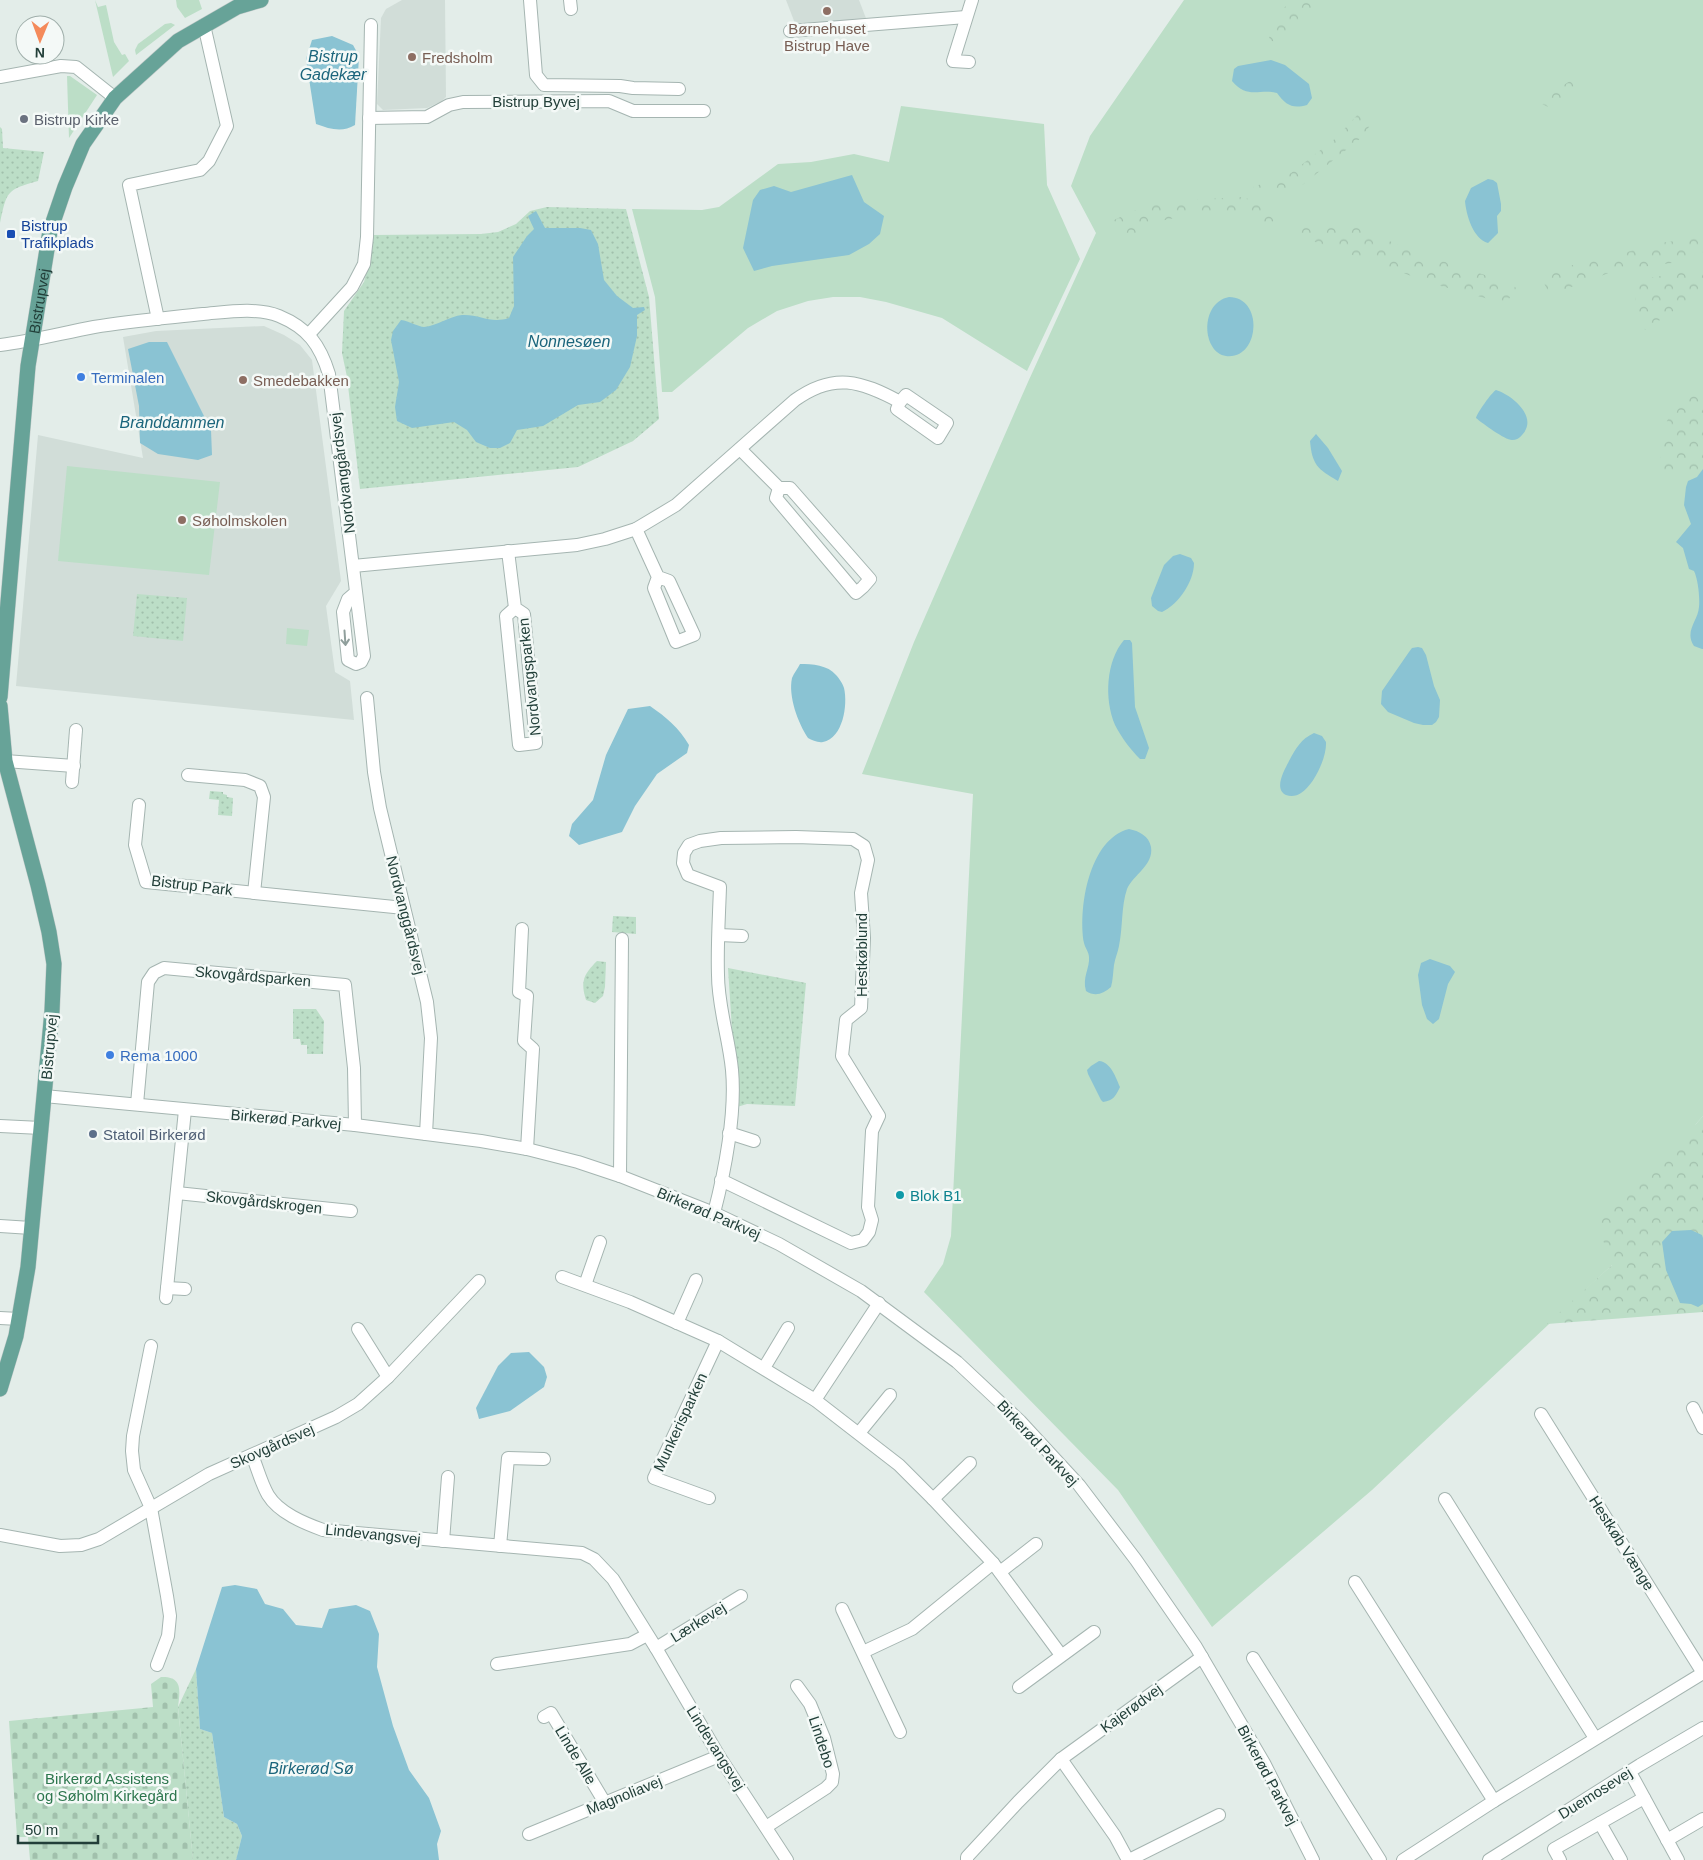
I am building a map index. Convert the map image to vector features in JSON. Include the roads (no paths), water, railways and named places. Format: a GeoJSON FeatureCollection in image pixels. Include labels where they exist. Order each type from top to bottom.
{"type":"FeatureCollection","features":[{"type":"Feature","properties":{"kind":"main road","name":"Bistrupvej"},"geometry":{"type":"LineString","coordinates":[[0,697],[31,340],[50,231],[65,187],[83,144],[115,98],[158,57],[178,41],[238,7],[261,0]]}},
{"type":"Feature","properties":{"kind":"main road","name":"Bistrupvej"},"geometry":{"type":"LineString","coordinates":[[0,706],[5,761],[50,932],[53,958],[52,1011],[28,1267],[16,1336],[0,1389]]}},
{"type":"Feature","properties":{"kind":"street"},"geometry":{"type":"LineString","coordinates":[[530,0],[536,75],[544,85],[679,89]]}},
{"type":"Feature","properties":{"kind":"street"},"geometry":{"type":"LineString","coordinates":[[969,62],[953,60],[972,0]]}},
{"type":"Feature","properties":{"kind":"street"},"geometry":{"type":"LineString","coordinates":[[790,31],[966,17]]}},
{"type":"Feature","properties":{"kind":"street"},"geometry":{"type":"LineString","coordinates":[[158,318],[129,185],[200,170],[209,161],[227,126],[204,25]]}},
{"type":"Feature","properties":{"kind":"street"},"geometry":{"type":"LineString","coordinates":[[309,334],[352,287],[364,264],[367,237],[371,25]]}},
{"type":"Feature","properties":{"kind":"street"},"geometry":{"type":"LineString","coordinates":[[0,78],[61,66],[76,67],[115,98]]}},
{"type":"Feature","properties":{"kind":"street","name":"Bistrup Byvej"},"geometry":{"type":"LineString","coordinates":[[369,118],[427,117],[449,105],[463,102],[609,101],[634,111],[704,111]]}},
{"type":"Feature","properties":{"kind":"street","name":"Nordvanggårdsvej"},"geometry":{"type":"LineString","coordinates":[[0,346],[94,327],[158,318],[230,312],[267,312],[294,324],[309,334],[323,354],[329,374],[355,593]]}},
{"type":"Feature","properties":{"kind":"street"},"geometry":{"type":"LineString","coordinates":[[353,566],[576,545],[605,539],[636,529],[676,505],[795,400],[809,390],[827,384],[850,382],[873,387],[900,402]]}},
{"type":"Feature","properties":{"kind":"street"},"geometry":{"type":"LineString","coordinates":[[740,449],[779,488],[790,488],[870,579],[864,588],[856,593],[776,498],[779,488]]}},
{"type":"Feature","properties":{"kind":"street"},"geometry":{"type":"LineString","coordinates":[[636,529],[658,577],[654,588],[676,642],[694,635],[669,581],[658,577]]}},
{"type":"Feature","properties":{"kind":"street","name":"Nordvangsparken"},"geometry":{"type":"LineString","coordinates":[[508,551],[515,608],[524,614],[536,743],[519,745],[506,616],[515,608]]}},
{"type":"Feature","properties":{"kind":"street","name":"Nordvanggårdsvej"},"geometry":{"type":"LineString","coordinates":[[367,698],[374,772],[380,808],[427,1002],[430,1038],[426,1134]]}},
{"type":"Feature","properties":{"kind":"street"},"geometry":{"type":"LineString","coordinates":[[72,782],[76,730]]}},
{"type":"Feature","properties":{"kind":"street"},"geometry":{"type":"LineString","coordinates":[[5,761],[74,766]]}},
{"type":"Feature","properties":{"kind":"street","name":"Bistrup Park"},"geometry":{"type":"LineString","coordinates":[[188,775],[245,780],[260,786],[264,798],[254,892]]}},
{"type":"Feature","properties":{"kind":"street","name":"Bistrup Park"},"geometry":{"type":"LineString","coordinates":[[139,806],[135,845],[146,882],[404,908]]}},
{"type":"Feature","properties":{"kind":"street","name":"Hestkøblund"},"geometry":{"type":"LineString","coordinates":[[714,1213],[722,1180],[733,1098],[732,1069],[720,1003],[718,976],[720,887],[688,874],[683,863],[684,853],[689,845],[700,841],[721,838],[796,837],[853,839],[864,846],[868,860],[861,893],[864,938],[861,1008],[846,1020],[842,1056],[879,1116],[872,1132],[868,1207],[872,1220],[869,1232],[863,1240],[851,1243],[722,1180]]}},
{"type":"Feature","properties":{"kind":"street"},"geometry":{"type":"LineString","coordinates":[[522,930],[519,992],[527,996],[524,1041],[533,1049],[527,1149]]}},
{"type":"Feature","properties":{"kind":"street"},"geometry":{"type":"LineString","coordinates":[[719,935],[742,936]]}},
{"type":"Feature","properties":{"kind":"street"},"geometry":{"type":"LineString","coordinates":[[620,1176],[622,939]]}},
{"type":"Feature","properties":{"kind":"street","name":"Skovgårdsparken"},"geometry":{"type":"LineString","coordinates":[[137,1104],[148,982],[154,973],[164,968],[346,985],[354,1068],[355,1125]]}},
{"type":"Feature","properties":{"kind":"street","name":"Birkerød Parkvej"},"geometry":{"type":"LineString","coordinates":[[44,1096],[355,1125],[489,1142],[527,1149],[578,1162],[620,1176],[714,1213],[779,1244],[879,1303],[957,1362],[1020,1421],[1079,1485],[1136,1560],[1202,1658],[1264,1763],[1313,1860]]}},
{"type":"Feature","properties":{"kind":"street"},"geometry":{"type":"LineString","coordinates":[[185,1110],[167,1293],[185,1289]]}},
{"type":"Feature","properties":{"kind":"street"},"geometry":{"type":"LineString","coordinates":[[0,1126],[41,1128]]}},
{"type":"Feature","properties":{"kind":"street"},"geometry":{"type":"LineString","coordinates":[[729,1133],[754,1141]]}},
{"type":"Feature","properties":{"kind":"street","name":"Skovgårdskrogen"},"geometry":{"type":"LineString","coordinates":[[177,1194],[351,1211]]}},
{"type":"Feature","properties":{"kind":"street"},"geometry":{"type":"LineString","coordinates":[[0,1226],[31,1228]]}},
{"type":"Feature","properties":{"kind":"street"},"geometry":{"type":"LineString","coordinates":[[585,1285],[600,1242]]}},
{"type":"Feature","properties":{"kind":"street"},"geometry":{"type":"LineString","coordinates":[[562,1277],[630,1302],[718,1341],[815,1400],[859,1433],[899,1465],[997,1568],[1061,1655]]}},
{"type":"Feature","properties":{"kind":"street"},"geometry":{"type":"LineString","coordinates":[[677,1323],[696,1280]]}},
{"type":"Feature","properties":{"kind":"street","name":"Skovgårdsvej"},"geometry":{"type":"LineString","coordinates":[[0,1535],[60,1546],[81,1545],[99,1539],[209,1474],[336,1417],[358,1404],[388,1377],[479,1281]]}},
{"type":"Feature","properties":{"kind":"street"},"geometry":{"type":"LineString","coordinates":[[815,1400],[879,1303]]}},
{"type":"Feature","properties":{"kind":"street"},"geometry":{"type":"LineString","coordinates":[[0,1318],[19,1320]]}},
{"type":"Feature","properties":{"kind":"street"},"geometry":{"type":"LineString","coordinates":[[764,1368],[788,1328]]}},
{"type":"Feature","properties":{"kind":"street"},"geometry":{"type":"LineString","coordinates":[[358,1329],[388,1377]]}},
{"type":"Feature","properties":{"kind":"street","name":"Munkerisparken"},"geometry":{"type":"LineString","coordinates":[[709,1498],[654,1478],[718,1341]]}},
{"type":"Feature","properties":{"kind":"street"},"geometry":{"type":"LineString","coordinates":[[151,1346],[133,1436],[132,1451],[134,1470],[151,1508],[170,1616],[168,1636],[157,1665]]}},
{"type":"Feature","properties":{"kind":"street"},"geometry":{"type":"LineString","coordinates":[[859,1433],[890,1395]]}},
{"type":"Feature","properties":{"kind":"street"},"geometry":{"type":"LineString","coordinates":[[1693,1408],[1703,1428]]}},
{"type":"Feature","properties":{"kind":"street","name":"Hestkøb Vænge"},"geometry":{"type":"LineString","coordinates":[[1403,1860],[1595,1738],[1703,1673],[1541,1414]]}},
{"type":"Feature","properties":{"kind":"street","name":"Lindevangsvej"},"geometry":{"type":"LineString","coordinates":[[252,1455],[268,1494],[277,1505],[305,1523],[323,1530],[582,1553],[594,1559],[613,1579],[719,1756],[787,1860]]}},
{"type":"Feature","properties":{"kind":"street"},"geometry":{"type":"LineString","coordinates":[[500,1546],[508,1458],[544,1459]]}},
{"type":"Feature","properties":{"kind":"street"},"geometry":{"type":"LineString","coordinates":[[933,1499],[970,1463]]}},
{"type":"Feature","properties":{"kind":"street","name":"Lindevangsvej"},"geometry":{"type":"LineString","coordinates":[[443,1540],[448,1477]]}},
{"type":"Feature","properties":{"kind":"street"},"geometry":{"type":"LineString","coordinates":[[1445,1498],[1595,1738]]}},
{"type":"Feature","properties":{"kind":"street"},"geometry":{"type":"LineString","coordinates":[[863,1652],[912,1629],[997,1568],[1036,1544]]}},
{"type":"Feature","properties":{"kind":"street"},"geometry":{"type":"LineString","coordinates":[[1355,1582],[1494,1801]]}},
{"type":"Feature","properties":{"kind":"street","name":"Lærkevej"},"geometry":{"type":"LineString","coordinates":[[656,1648],[741,1596]]}},
{"type":"Feature","properties":{"kind":"street"},"geometry":{"type":"LineString","coordinates":[[842,1608],[900,1732]]}},
{"type":"Feature","properties":{"kind":"street"},"geometry":{"type":"LineString","coordinates":[[1019,1687],[1094,1632]]}},
{"type":"Feature","properties":{"kind":"street"},"geometry":{"type":"LineString","coordinates":[[497,1664],[630,1644],[647,1635]]}},
{"type":"Feature","properties":{"kind":"street","name":"Kajerødvej"},"geometry":{"type":"LineString","coordinates":[[967,1860],[1018,1802],[1061,1759],[1202,1658]]}},
{"type":"Feature","properties":{"kind":"street"},"geometry":{"type":"LineString","coordinates":[[1253,1658],[1380,1860]]}},
{"type":"Feature","properties":{"kind":"street","name":"Lindebo"},"geometry":{"type":"LineString","coordinates":[[766,1827],[826,1788],[832,1782],[833,1774],[824,1738],[810,1704],[797,1686]]}},
{"type":"Feature","properties":{"kind":"street","name":"Linde Alle"},"geometry":{"type":"LineString","coordinates":[[544,1716],[551,1713],[605,1803]]}},
{"type":"Feature","properties":{"kind":"street","name":"Duemosevej"},"geometry":{"type":"LineString","coordinates":[[1488,1860],[1703,1728]]}},
{"type":"Feature","properties":{"kind":"street","name":"Magnoliavej"},"geometry":{"type":"LineString","coordinates":[[529,1834],[719,1756]]}},
{"type":"Feature","properties":{"kind":"street"},"geometry":{"type":"LineString","coordinates":[[1061,1759],[1115,1836],[1129,1860],[1219,1815]]}},
{"type":"Feature","properties":{"kind":"street"},"geometry":{"type":"LineString","coordinates":[[1630,1772],[1678,1860]]}},
{"type":"Feature","properties":{"kind":"street"},"geometry":{"type":"LineString","coordinates":[[1560,1860],[1554,1849],[1644,1798]]}},
{"type":"Feature","properties":{"kind":"street"},"geometry":{"type":"LineString","coordinates":[[1667,1840],[1703,1819]]}},
{"type":"Feature","properties":{"kind":"street"},"geometry":{"type":"LineString","coordinates":[[1600,1823],[1621,1860]]}},
{"type":"Feature","properties":{"kind":"water","name":"Bistrup Gadekær"},"geometry":{"type":"Polygon","coordinates":[[[332,36],[353,45],[359,56],[355,125],[341,130],[316,124],[306,59],[312,40],[332,36]]]}},
{"type":"Feature","properties":{"kind":"water"},"geometry":{"type":"Polygon","coordinates":[[[1271,60],[1285,65],[1309,84],[1312,98],[1307,105],[1290,105],[1277,93],[1249,92],[1238,87],[1232,81],[1234,69],[1238,66],[1271,60]]]}},
{"type":"Feature","properties":{"kind":"water"},"geometry":{"type":"Polygon","coordinates":[[[852,175],[864,202],[884,216],[880,234],[869,244],[849,255],[772,266],[754,271],[743,248],[753,200],[760,190],[774,186],[791,192],[852,175]]]}},
{"type":"Feature","properties":{"kind":"water"},"geometry":{"type":"Polygon","coordinates":[[[1488,179],[1497,183],[1501,211],[1497,216],[1498,233],[1488,243],[1478,237],[1474,231],[1465,201],[1471,188],[1488,179]]]}},
{"type":"Feature","properties":{"kind":"water","name":"Nonnesøen"},"geometry":{"type":"Polygon","coordinates":[[[536,211],[545,228],[580,228],[591,230],[598,244],[604,280],[617,296],[633,308],[644,307],[645,310],[637,315],[637,336],[630,367],[616,390],[600,402],[578,405],[543,426],[517,430],[510,443],[500,448],[490,448],[476,442],[467,430],[454,422],[412,428],[397,421],[395,407],[399,382],[391,340],[393,331],[401,320],[424,327],[462,315],[496,320],[509,318],[514,306],[513,257],[534,229],[528,216],[536,211]]]}},
{"type":"Feature","properties":{"kind":"water"},"geometry":{"type":"Polygon","coordinates":[[[1229,297],[1240,300],[1248,307],[1252,317],[1253,328],[1251,339],[1246,348],[1237,355],[1226,356],[1218,353],[1212,346],[1208,338],[1207,328],[1212,308],[1219,301],[1229,297]]]}},
{"type":"Feature","properties":{"kind":"water","name":"Branddammen"},"geometry":{"type":"Polygon","coordinates":[[[149,342],[167,342],[211,430],[212,455],[198,460],[158,454],[140,443],[139,406],[128,349],[149,342]]]}},
{"type":"Feature","properties":{"kind":"water"},"geometry":{"type":"Polygon","coordinates":[[[1496,390],[1516,402],[1525,414],[1526,428],[1521,436],[1516,439],[1512,440],[1504,437],[1476,418],[1496,390]]]}},
{"type":"Feature","properties":{"kind":"water"},"geometry":{"type":"Polygon","coordinates":[[[1316,434],[1328,448],[1342,471],[1338,481],[1320,469],[1314,461],[1310,441],[1316,434]]]}},
{"type":"Feature","properties":{"kind":"water"},"geometry":{"type":"Polygon","coordinates":[[[1703,469],[1702,649],[1694,646],[1690,636],[1699,607],[1697,579],[1694,571],[1689,569],[1683,548],[1676,542],[1691,524],[1684,505],[1688,481],[1697,477],[1703,469]]]}},
{"type":"Feature","properties":{"kind":"water"},"geometry":{"type":"Polygon","coordinates":[[[1180,554],[1191,558],[1194,563],[1191,577],[1180,598],[1162,612],[1158,611],[1152,606],[1151,598],[1164,565],[1173,556],[1180,554]]]}},
{"type":"Feature","properties":{"kind":"water"},"geometry":{"type":"Polygon","coordinates":[[[1124,640],[1130,640],[1132,643],[1135,707],[1149,748],[1145,759],[1140,759],[1120,734],[1111,715],[1109,704],[1110,669],[1113,658],[1124,640]]]}},
{"type":"Feature","properties":{"kind":"water"},"geometry":{"type":"Polygon","coordinates":[[[1412,648],[1422,648],[1426,655],[1434,686],[1440,700],[1439,717],[1432,725],[1414,723],[1388,712],[1381,704],[1382,691],[1412,648]]]}},
{"type":"Feature","properties":{"kind":"water"},"geometry":{"type":"Polygon","coordinates":[[[800,664],[815,665],[829,669],[842,683],[844,688],[844,712],[839,728],[830,739],[823,742],[817,742],[808,738],[795,709],[791,685],[792,678],[800,664]]]}},
{"type":"Feature","properties":{"kind":"water"},"geometry":{"type":"Polygon","coordinates":[[[650,706],[681,733],[689,745],[687,753],[657,774],[635,806],[622,832],[579,845],[569,836],[572,824],[593,800],[606,755],[628,709],[650,706]]]}},
{"type":"Feature","properties":{"kind":"water"},"geometry":{"type":"Polygon","coordinates":[[[1314,733],[1322,736],[1326,742],[1319,770],[1311,784],[1301,793],[1294,796],[1286,795],[1280,788],[1285,769],[1299,744],[1314,733]]]}},
{"type":"Feature","properties":{"kind":"water"},"geometry":{"type":"Polygon","coordinates":[[[1129,829],[1146,837],[1150,843],[1151,853],[1146,865],[1127,889],[1119,948],[1114,962],[1111,987],[1102,993],[1093,994],[1086,991],[1085,986],[1089,957],[1084,943],[1083,928],[1085,894],[1089,877],[1104,846],[1115,835],[1129,829]]]}},
{"type":"Feature","properties":{"kind":"water"},"geometry":{"type":"Polygon","coordinates":[[[1430,959],[1450,966],[1455,972],[1448,984],[1439,1019],[1433,1024],[1427,1019],[1422,1005],[1418,975],[1421,963],[1430,959]]]}},
{"type":"Feature","properties":{"kind":"water"},"geometry":{"type":"Polygon","coordinates":[[[1099,1061],[1110,1067],[1120,1087],[1114,1098],[1103,1102],[1087,1070],[1099,1061]]]}},
{"type":"Feature","properties":{"kind":"water"},"geometry":{"type":"Polygon","coordinates":[[[1691,1230],[1702,1235],[1703,1238],[1703,1304],[1698,1307],[1680,1303],[1666,1270],[1662,1242],[1672,1231],[1691,1230]]]}},
{"type":"Feature","properties":{"kind":"water"},"geometry":{"type":"Polygon","coordinates":[[[529,1352],[544,1367],[547,1377],[544,1387],[510,1411],[479,1419],[476,1408],[498,1366],[511,1353],[529,1352]]]}},
{"type":"Feature","properties":{"kind":"water","name":"Birkerød Sø"},"geometry":{"type":"Polygon","coordinates":[[[235,1585],[257,1589],[265,1604],[283,1609],[296,1625],[322,1628],[329,1609],[356,1605],[370,1611],[379,1634],[377,1667],[393,1726],[409,1770],[429,1798],[441,1831],[437,1844],[439,1860],[236,1860],[242,1836],[237,1824],[224,1817],[212,1733],[200,1729],[196,1669],[222,1587],[235,1585]]]}},
{"type":"Feature","properties":{"kind":"place","name":"Børnehuset Bistrup Have"},"geometry":{"type":"Point","coordinates":[827,11]}},
{"type":"Feature","properties":{"kind":"place","name":"Fredsholm"},"geometry":{"type":"Point","coordinates":[412,57]}},
{"type":"Feature","properties":{"kind":"place","name":"Bistrup Kirke"},"geometry":{"type":"Point","coordinates":[24,119]}},
{"type":"Feature","properties":{"kind":"place","name":"Bistrup Trafikplads"},"geometry":{"type":"Point","coordinates":[11,234]}},
{"type":"Feature","properties":{"kind":"place","name":"Terminalen"},"geometry":{"type":"Point","coordinates":[81,377]}},
{"type":"Feature","properties":{"kind":"place","name":"Smedebakken"},"geometry":{"type":"Point","coordinates":[243,380]}},
{"type":"Feature","properties":{"kind":"place","name":"Søholmskolen"},"geometry":{"type":"Point","coordinates":[182,520]}},
{"type":"Feature","properties":{"kind":"place","name":"Rema 1000"},"geometry":{"type":"Point","coordinates":[110,1055]}},
{"type":"Feature","properties":{"kind":"place","name":"Statoil Birkerød"},"geometry":{"type":"Point","coordinates":[93,1134]}},
{"type":"Feature","properties":{"kind":"place","name":"Blok B1"},"geometry":{"type":"Point","coordinates":[900,1195]}},
{"type":"Feature","properties":{"kind":"park label","name":"Birkerød Assistens og Søholm Kirkegård"},"geometry":{"type":"Point","coordinates":[107,1786]}}]}
